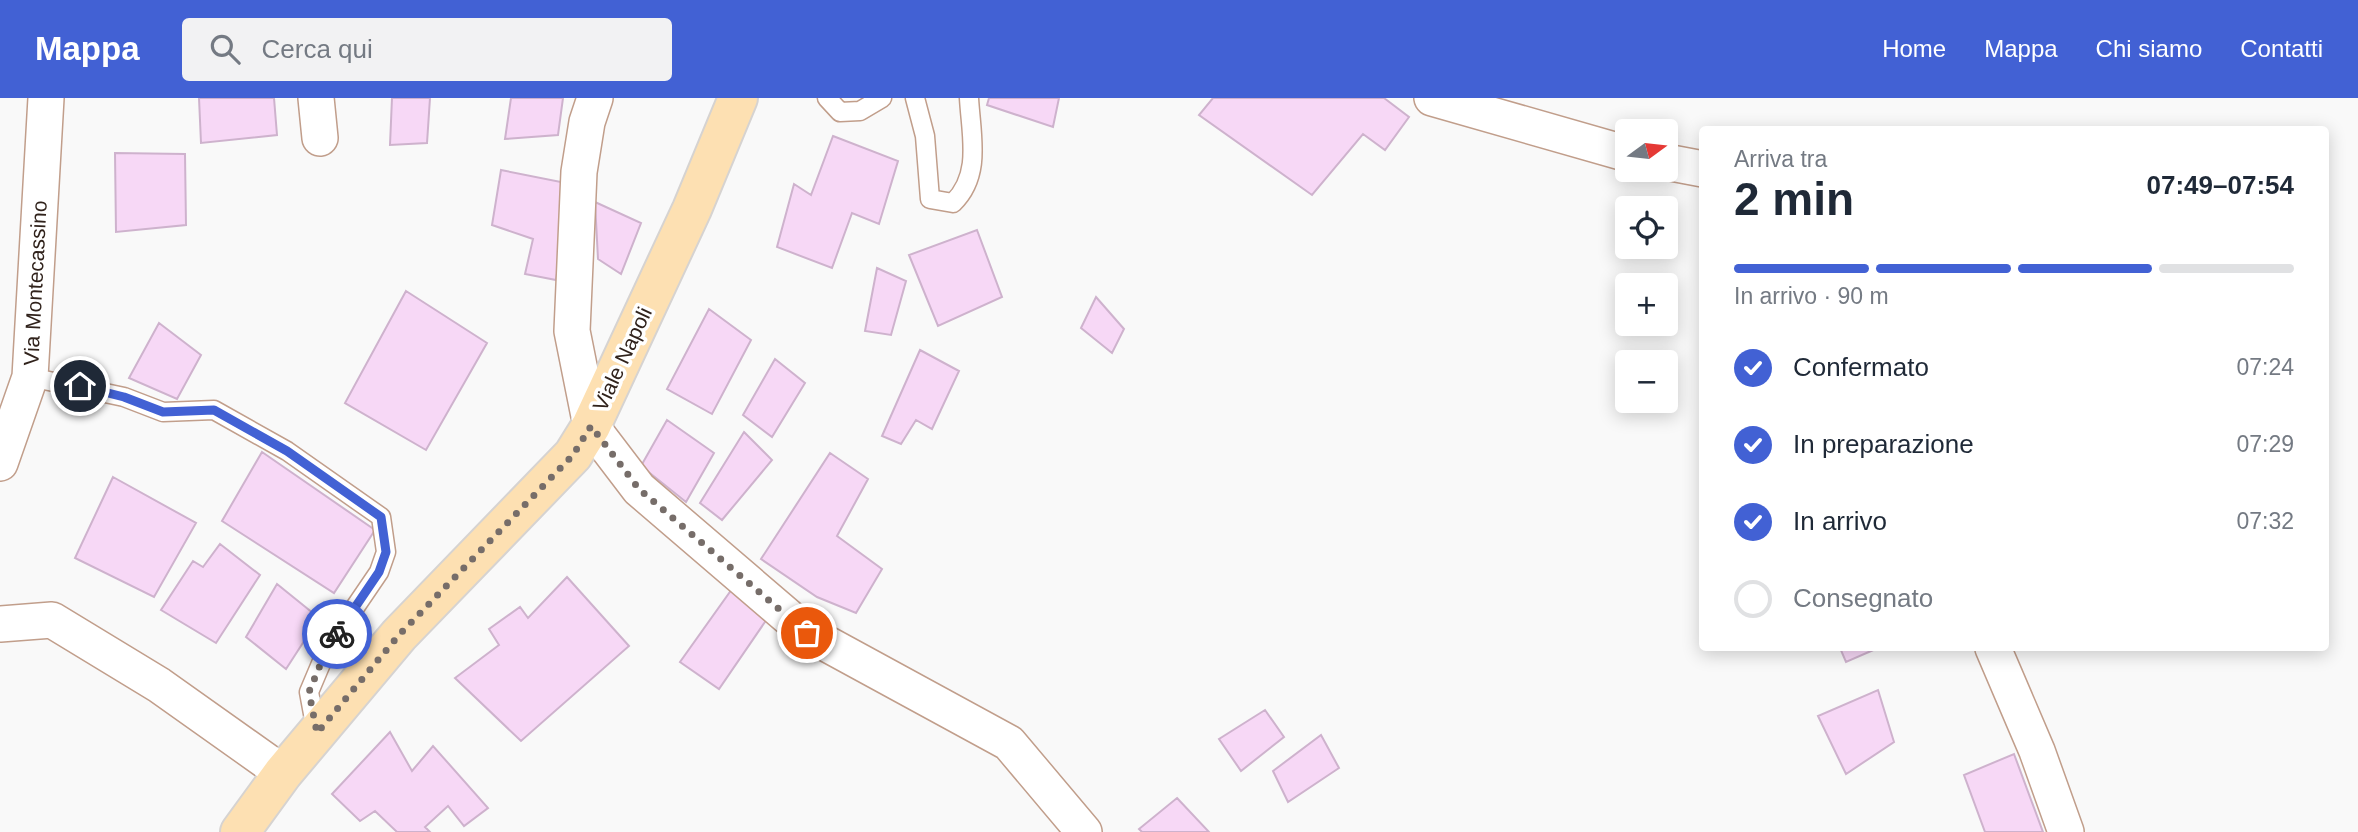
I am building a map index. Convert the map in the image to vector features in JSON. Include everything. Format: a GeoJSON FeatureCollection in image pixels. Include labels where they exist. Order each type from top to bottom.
{"type":"FeatureCollection","features":[{"type":"Feature","properties":{"kind":"main road","name":"Viale Napoli"},"geometry":{"type":"LineString","coordinates":[[240,832],[283,773],[399,635],[573,455],[591,426],[692,209],[738,98]]}},
{"type":"Feature","properties":{"kind":"street","name":"Via Montecassino"},"geometry":{"type":"LineString","coordinates":[[0,463],[30,377],[46,98]]}},
{"type":"Feature","properties":{"kind":"street"},"geometry":{"type":"LineString","coordinates":[[316,98],[320,138]]}},
{"type":"Feature","properties":{"kind":"street"},"geometry":{"type":"LineString","coordinates":[[595,98],[587,122],[579,172],[572,331],[591,426],[639,489],[807,633],[1009,743],[1084,832]]}},
{"type":"Feature","properties":{"kind":"street"},"geometry":{"type":"LineString","coordinates":[[1432,98],[1615,150]]}},
{"type":"Feature","properties":{"kind":"street"},"geometry":{"type":"LineString","coordinates":[[1678,164],[1699,168]]}},
{"type":"Feature","properties":{"kind":"street"},"geometry":{"type":"LineString","coordinates":[[0,624],[52,620],[159,685],[283,773]]}},
{"type":"Feature","properties":{"kind":"street"},"geometry":{"type":"LineString","coordinates":[[1994,651],[2037,751],[2066,832]]}},
{"type":"Feature","properties":{"kind":"lane"},"geometry":{"type":"LineString","coordinates":[[827,98],[840,112],[860,111],[882,98]]}},
{"type":"Feature","properties":{"kind":"lane"},"geometry":{"type":"LineString","coordinates":[[915,98],[925,136],[930,198],[953,203],[967,190],[974,159],[969,98]]}},
{"type":"Feature","properties":{"kind":"lane"},"geometry":{"type":"LineString","coordinates":[[30,377],[124,397],[163,412],[214,410],[287,451],[381,517],[386,552],[379,572],[328,646],[309,692],[317,733]]}},
{"type":"Feature","properties":{"kind":"building"},"geometry":{"type":"Polygon","coordinates":[[[199,98],[274,98],[277,135],[201,143],[199,98]]]}},
{"type":"Feature","properties":{"kind":"building"},"geometry":{"type":"Polygon","coordinates":[[[392,98],[430,98],[427,143],[390,145],[392,98]]]}},
{"type":"Feature","properties":{"kind":"building"},"geometry":{"type":"Polygon","coordinates":[[[511,98],[563,98],[558,135],[505,139],[511,98]]]}},
{"type":"Feature","properties":{"kind":"building"},"geometry":{"type":"Polygon","coordinates":[[[989,98],[1059,98],[1053,127],[987,105],[989,98]]]}},
{"type":"Feature","properties":{"kind":"building"},"geometry":{"type":"Polygon","coordinates":[[[1213,98],[1384,98],[1409,117],[1385,150],[1363,134],[1312,195],[1199,115],[1213,98]]]}},
{"type":"Feature","properties":{"kind":"building"},"geometry":{"type":"Polygon","coordinates":[[[833,136],[898,161],[879,224],[852,213],[832,268],[777,247],[794,184],[811,195],[833,136]]]}},
{"type":"Feature","properties":{"kind":"building"},"geometry":{"type":"Polygon","coordinates":[[[115,153],[185,154],[186,225],[116,232],[115,153]]]}},
{"type":"Feature","properties":{"kind":"building"},"geometry":{"type":"Polygon","coordinates":[[[501,170],[571,184],[556,280],[525,274],[533,239],[492,225],[501,170]]]}},
{"type":"Feature","properties":{"kind":"building"},"geometry":{"type":"Polygon","coordinates":[[[595,202],[641,223],[621,274],[598,259],[595,202]]]}},
{"type":"Feature","properties":{"kind":"building"},"geometry":{"type":"Polygon","coordinates":[[[977,230],[1002,297],[938,326],[909,255],[977,230]]]}},
{"type":"Feature","properties":{"kind":"building"},"geometry":{"type":"Polygon","coordinates":[[[877,268],[906,281],[891,335],[865,331],[877,268]]]}},
{"type":"Feature","properties":{"kind":"building"},"geometry":{"type":"Polygon","coordinates":[[[406,291],[487,343],[426,450],[345,403],[406,291]]]}},
{"type":"Feature","properties":{"kind":"building"},"geometry":{"type":"Polygon","coordinates":[[[1096,297],[1124,329],[1112,353],[1081,328],[1096,297]]]}},
{"type":"Feature","properties":{"kind":"building"},"geometry":{"type":"Polygon","coordinates":[[[709,309],[751,340],[712,414],[667,389],[709,309]]]}},
{"type":"Feature","properties":{"kind":"building"},"geometry":{"type":"Polygon","coordinates":[[[159,323],[201,355],[177,399],[129,378],[159,323]]]}},
{"type":"Feature","properties":{"kind":"building"},"geometry":{"type":"Polygon","coordinates":[[[920,350],[959,371],[932,429],[916,420],[901,444],[882,436],[920,350]]]}},
{"type":"Feature","properties":{"kind":"building"},"geometry":{"type":"Polygon","coordinates":[[[775,359],[805,383],[772,437],[743,415],[775,359]]]}},
{"type":"Feature","properties":{"kind":"building"},"geometry":{"type":"Polygon","coordinates":[[[667,420],[714,453],[686,502],[641,466],[667,420]]]}},
{"type":"Feature","properties":{"kind":"building"},"geometry":{"type":"Polygon","coordinates":[[[744,432],[772,460],[722,520],[700,503],[744,432]]]}},
{"type":"Feature","properties":{"kind":"building"},"geometry":{"type":"Polygon","coordinates":[[[262,452],[375,530],[334,593],[222,521],[262,452]]]}},
{"type":"Feature","properties":{"kind":"building"},"geometry":{"type":"Polygon","coordinates":[[[830,453],[868,479],[837,536],[882,569],[856,613],[817,597],[761,559],[830,453]]]}},
{"type":"Feature","properties":{"kind":"building"},"geometry":{"type":"Polygon","coordinates":[[[113,477],[196,523],[154,597],[75,558],[113,477]]]}},
{"type":"Feature","properties":{"kind":"building"},"geometry":{"type":"Polygon","coordinates":[[[220,544],[260,575],[216,643],[161,610],[193,561],[203,567],[220,544]]]}},
{"type":"Feature","properties":{"kind":"building"},"geometry":{"type":"Polygon","coordinates":[[[567,577],[629,646],[521,741],[455,678],[499,645],[489,629],[520,607],[528,618],[567,577]]]}},
{"type":"Feature","properties":{"kind":"building"},"geometry":{"type":"Polygon","coordinates":[[[277,584],[319,618],[286,669],[246,637],[277,584]]]}},
{"type":"Feature","properties":{"kind":"building"},"geometry":{"type":"Polygon","coordinates":[[[732,589],[767,619],[719,689],[680,662],[732,589]]]}},
{"type":"Feature","properties":{"kind":"building"},"geometry":{"type":"Polygon","coordinates":[[[1841,651],[1871,651],[1846,662],[1841,651]]]}},
{"type":"Feature","properties":{"kind":"building"},"geometry":{"type":"Polygon","coordinates":[[[1878,690],[1894,742],[1846,774],[1818,716],[1878,690]]]}},
{"type":"Feature","properties":{"kind":"building"},"geometry":{"type":"Polygon","coordinates":[[[1265,710],[1284,737],[1241,771],[1219,739],[1265,710]]]}},
{"type":"Feature","properties":{"kind":"building"},"geometry":{"type":"Polygon","coordinates":[[[390,732],[412,771],[433,746],[488,808],[464,826],[448,806],[425,827],[430,832],[397,832],[375,811],[360,821],[332,794],[390,732]]]}},
{"type":"Feature","properties":{"kind":"building"},"geometry":{"type":"Polygon","coordinates":[[[1321,735],[1339,768],[1288,802],[1273,771],[1321,735]]]}},
{"type":"Feature","properties":{"kind":"building"},"geometry":{"type":"Polygon","coordinates":[[[2014,754],[2043,832],[1985,832],[1964,775],[2014,754]]]}},
{"type":"Feature","properties":{"kind":"building"},"geometry":{"type":"Polygon","coordinates":[[[1177,798],[1209,832],[1142,832],[1139,829],[1177,798]]]}},
{"type":"Feature","properties":{"kind":"way so far"},"geometry":{"type":"LineString","coordinates":[[337,634],[328,646],[309,692],[317,733],[399,635],[573,455],[591,426],[639,489],[807,633]]}},
{"type":"Feature","properties":{"kind":"route"},"geometry":{"type":"LineString","coordinates":[[80,386],[124,397],[163,412],[214,410],[287,451],[381,517],[386,552],[379,572],[337,634]]}}]}
